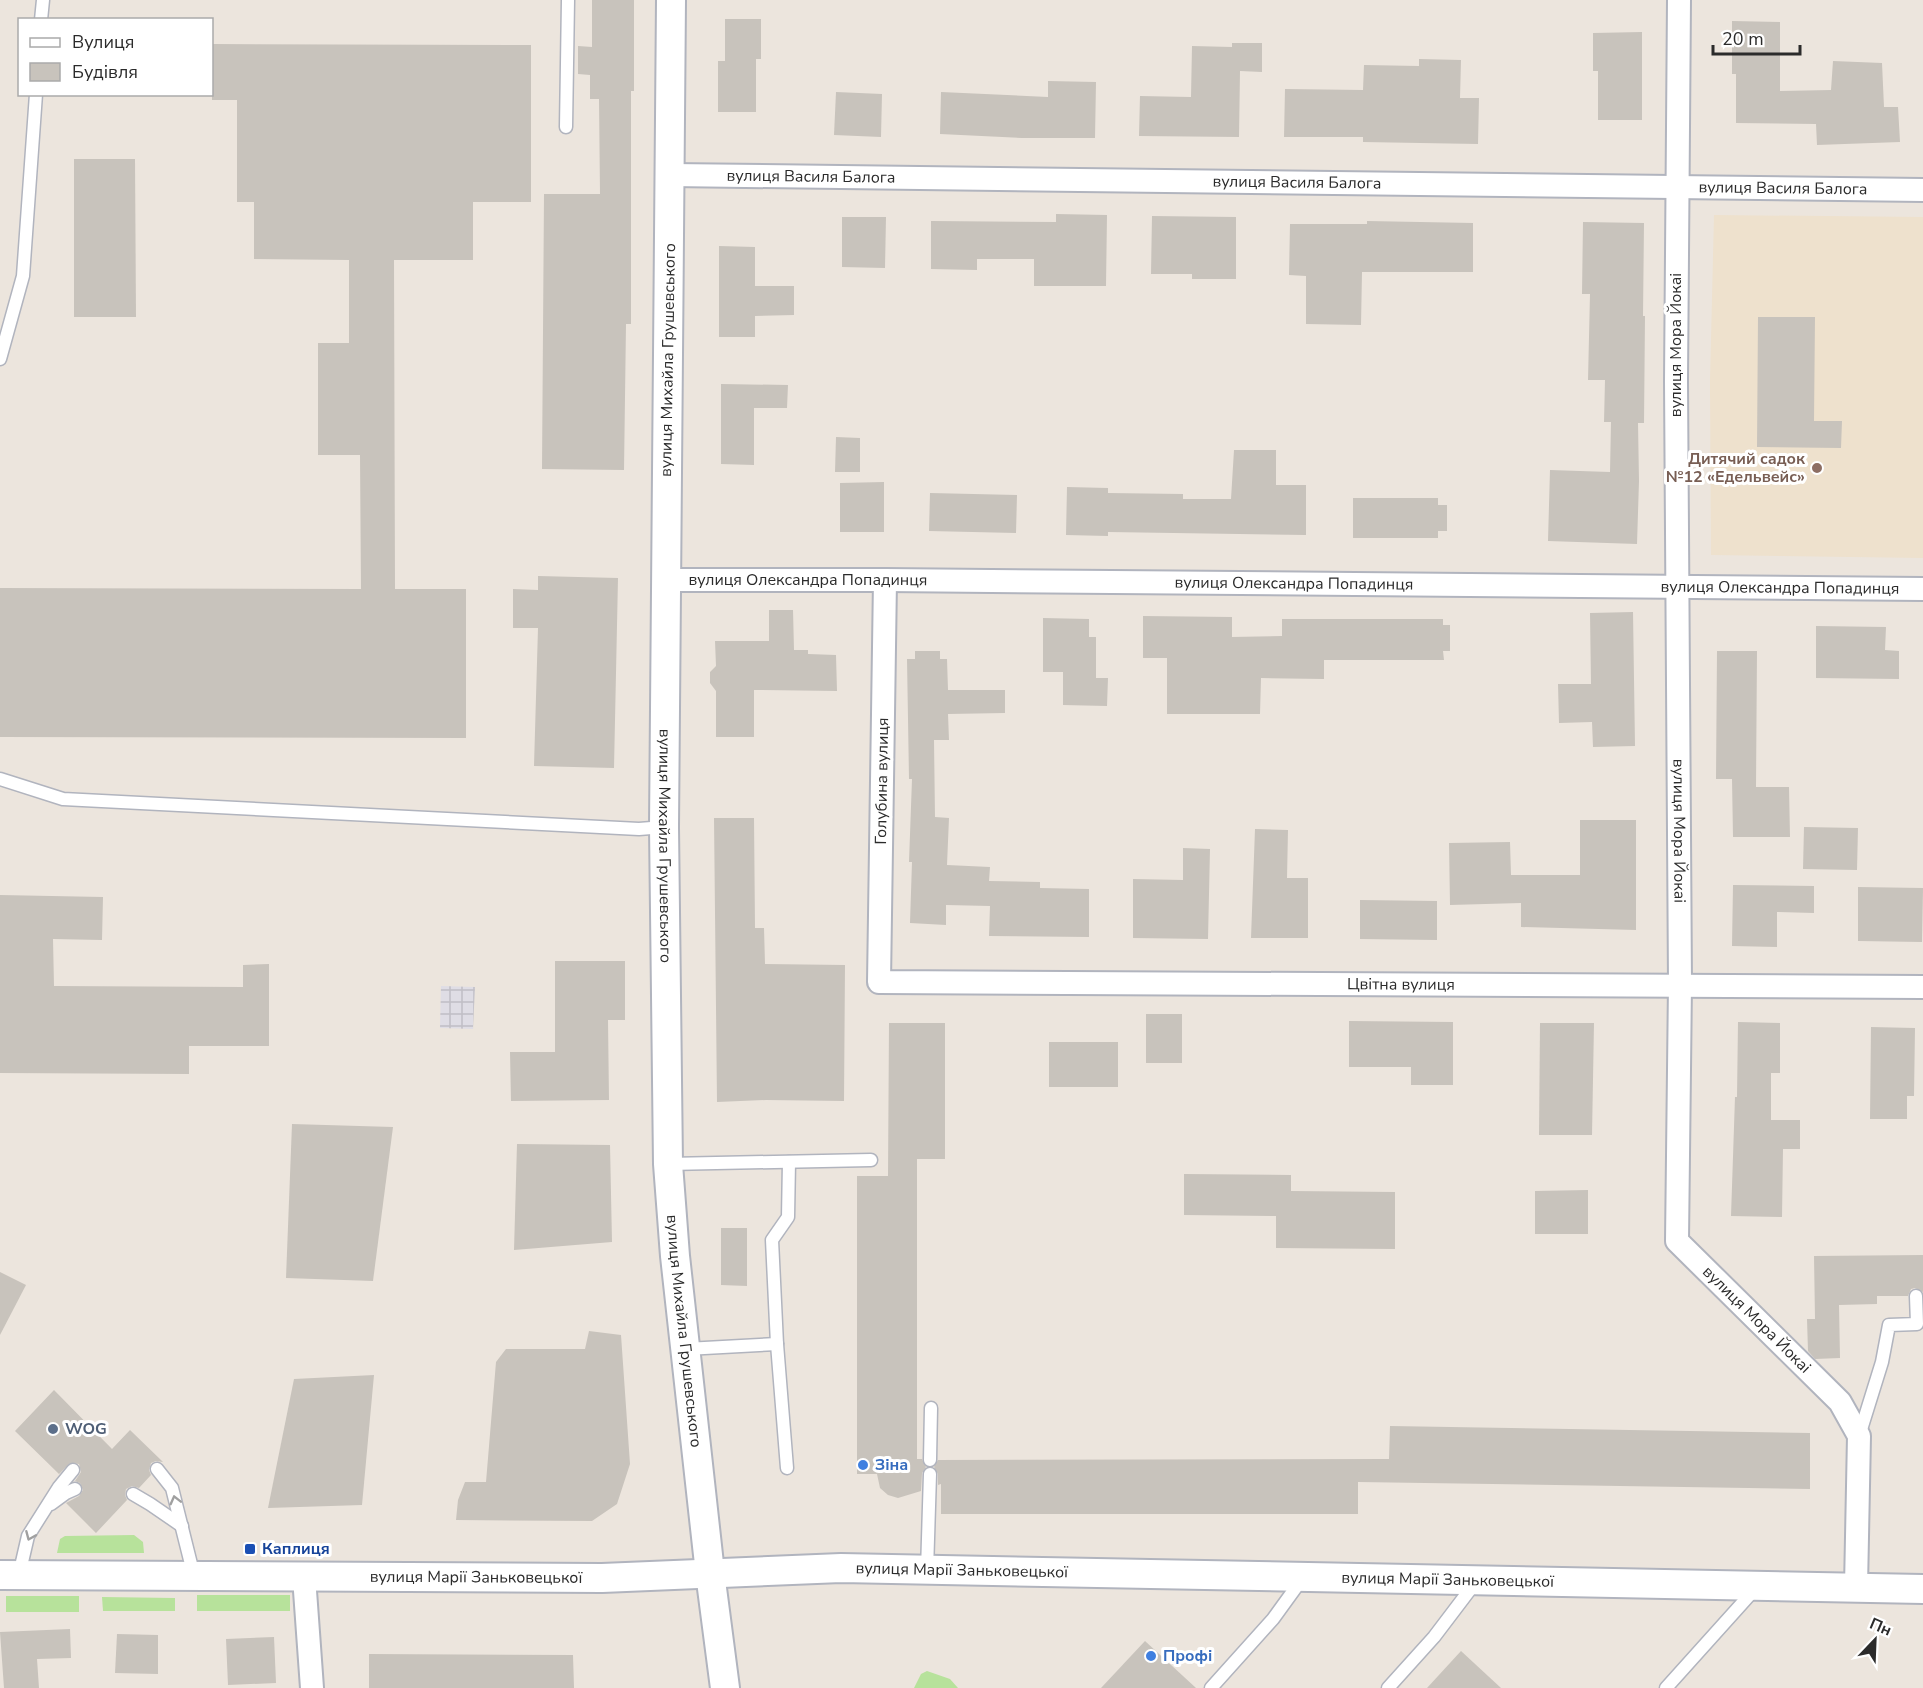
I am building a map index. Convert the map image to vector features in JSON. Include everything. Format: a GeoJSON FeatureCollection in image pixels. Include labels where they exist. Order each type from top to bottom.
{"type":"FeatureCollection","features":[{"type":"Feature","properties":{"kind":"street","name":"вулиця Михайла Грушевського"},"geometry":{"type":"LineString","coordinates":[[671,0],[664,827],[668,1164],[675,1256],[725,1688]]}},
{"type":"Feature","properties":{"kind":"street","name":"вулиця Мора Йокаі"},"geometry":{"type":"LineString","coordinates":[[1679,0],[1676,381],[1680,984],[1677,1241],[1840,1402],[1859,1436]]}},
{"type":"Feature","properties":{"kind":"street","name":"вулиця Василя Балога"},"geometry":{"type":"LineString","coordinates":[[670,175],[1923,190]]}},
{"type":"Feature","properties":{"kind":"street","name":"вулиця Олександра Попадинця"},"geometry":{"type":"LineString","coordinates":[[666,580],[1923,589]]}},
{"type":"Feature","properties":{"kind":"street","name":"Голубина вулиця"},"geometry":{"type":"LineString","coordinates":[[879,981],[885,580]]}},
{"type":"Feature","properties":{"kind":"street","name":"Цвітна вулиця"},"geometry":{"type":"LineString","coordinates":[[879,981],[1923,987]]}},
{"type":"Feature","properties":{"kind":"street"},"geometry":{"type":"LineString","coordinates":[[1856,1587],[1859,1436]]}},
{"type":"Feature","properties":{"kind":"street","name":"вулиця Марії Заньковецької"},"geometry":{"type":"LineString","coordinates":[[9,1575],[602,1578],[841,1568],[1923,1589]]}},
{"type":"Feature","properties":{"kind":"street"},"geometry":{"type":"LineString","coordinates":[[304,1577],[312,1688]]}},
{"type":"Feature","properties":{"kind":"lane"},"geometry":{"type":"LineString","coordinates":[[41,18],[43,0]]}},
{"type":"Feature","properties":{"kind":"lane"},"geometry":{"type":"LineString","coordinates":[[566,127],[568,0]]}},
{"type":"Feature","properties":{"kind":"lane"},"geometry":{"type":"LineString","coordinates":[[0,359],[23,276],[36,96]]}},
{"type":"Feature","properties":{"kind":"lane"},"geometry":{"type":"LineString","coordinates":[[0,779],[63,799],[639,829],[664,827]]}},
{"type":"Feature","properties":{"kind":"lane"},"geometry":{"type":"LineString","coordinates":[[668,1164],[871,1160]]}},
{"type":"Feature","properties":{"kind":"lane"},"geometry":{"type":"LineString","coordinates":[[787,1468],[777,1344],[772,1240],[788,1217],[789,1162]]}},
{"type":"Feature","properties":{"kind":"lane"},"geometry":{"type":"LineString","coordinates":[[1859,1436],[1882,1362],[1889,1325],[1917,1324],[1916,1296]]}},
{"type":"Feature","properties":{"kind":"lane"},"geometry":{"type":"LineString","coordinates":[[686,1349],[777,1344]]}},
{"type":"Feature","properties":{"kind":"lane"},"geometry":{"type":"LineString","coordinates":[[930,1460],[931,1408]]}},
{"type":"Feature","properties":{"kind":"lane"},"geometry":{"type":"LineString","coordinates":[[157,1469],[172,1488],[194,1576]]}},
{"type":"Feature","properties":{"kind":"lane"},"geometry":{"type":"LineString","coordinates":[[9,1575],[43,1510],[73,1470]]}},
{"type":"Feature","properties":{"kind":"lane"},"geometry":{"type":"LineString","coordinates":[[927,1570],[930,1474]]}},
{"type":"Feature","properties":{"kind":"lane"},"geometry":{"type":"LineString","coordinates":[[43,1510],[75,1489]]}},
{"type":"Feature","properties":{"kind":"lane"},"geometry":{"type":"LineString","coordinates":[[133,1494],[182,1526]]}},
{"type":"Feature","properties":{"kind":"lane"},"geometry":{"type":"LineString","coordinates":[[1210,1688],[1273,1619],[1303,1578]]}},
{"type":"Feature","properties":{"kind":"lane"},"geometry":{"type":"LineString","coordinates":[[1388,1688],[1434,1637],[1477,1580]]}},
{"type":"Feature","properties":{"kind":"lane"},"geometry":{"type":"LineString","coordinates":[[1666,1688],[1758,1586]]}},
{"type":"Feature","properties":{"kind":"shaded area","name":"Дитячий садок №12 «Едельвейс»"},"geometry":{"type":"Polygon","coordinates":[[[1714,215],[1923,217],[1923,558],[1711,555],[1710,381],[1714,215]]]}},
{"type":"Feature","properties":{"kind":"shaded area"},"geometry":{"type":"Polygon","coordinates":[[[441,986],[475,987],[473,1029],[440,1028],[441,986]]]}},
{"type":"Feature","properties":{"kind":"green space"},"geometry":{"type":"Polygon","coordinates":[[[134,1535],[143,1542],[144,1553],[57,1553],[60,1539],[65,1536],[134,1535]]]}},
{"type":"Feature","properties":{"kind":"green space"},"geometry":{"type":"Polygon","coordinates":[[[197,1595],[290,1595],[290,1611],[197,1611],[197,1595]]]}},
{"type":"Feature","properties":{"kind":"green space"},"geometry":{"type":"Polygon","coordinates":[[[6,1596],[79,1596],[79,1612],[6,1612],[6,1596]]]}},
{"type":"Feature","properties":{"kind":"green space"},"geometry":{"type":"Polygon","coordinates":[[[102,1597],[175,1598],[175,1611],[103,1611],[102,1597]]]}},
{"type":"Feature","properties":{"kind":"green space"},"geometry":{"type":"Polygon","coordinates":[[[927,1671],[950,1679],[958,1688],[914,1688],[921,1674],[927,1671]]]}},
{"type":"Feature","properties":{"kind":"building"},"geometry":{"type":"Polygon","coordinates":[[[592,0],[634,0],[634,91],[631,91],[631,324],[626,324],[624,470],[542,469],[544,194],[600,194],[599,99],[590,99],[590,75],[578,74],[578,46],[592,47],[592,0]]]}},
{"type":"Feature","properties":{"kind":"building"},"geometry":{"type":"Polygon","coordinates":[[[725,19],[761,19],[761,59],[756,59],[756,112],[718,112],[718,61],[725,61],[725,19]]]}},
{"type":"Feature","properties":{"kind":"building"},"geometry":{"type":"Polygon","coordinates":[[[1732,21],[1780,22],[1780,91],[1831,90],[1833,61],[1882,63],[1884,107],[1898,107],[1900,142],[1817,145],[1816,124],[1736,123],[1736,74],[1732,74],[1732,21]]]}},
{"type":"Feature","properties":{"kind":"building"},"geometry":{"type":"Polygon","coordinates":[[[1642,32],[1642,120],[1598,120],[1598,71],[1593,71],[1593,33],[1642,32]]]}},
{"type":"Feature","properties":{"kind":"building"},"geometry":{"type":"Polygon","coordinates":[[[1232,43],[1262,43],[1262,72],[1240,71],[1239,137],[1139,136],[1140,96],[1191,97],[1192,46],[1232,47],[1232,43]]]}},
{"type":"Feature","properties":{"kind":"building"},"geometry":{"type":"Polygon","coordinates":[[[213,44],[531,45],[531,202],[473,202],[473,260],[394,260],[395,589],[466,589],[466,738],[0,737],[0,588],[361,589],[360,455],[318,455],[318,343],[349,343],[349,260],[254,259],[254,202],[237,202],[237,100],[212,100],[213,44]]]}},
{"type":"Feature","properties":{"kind":"building"},"geometry":{"type":"Polygon","coordinates":[[[1419,59],[1461,60],[1460,98],[1479,98],[1478,144],[1363,142],[1363,137],[1284,137],[1285,89],[1363,90],[1364,65],[1419,66],[1419,59]]]}},
{"type":"Feature","properties":{"kind":"building"},"geometry":{"type":"Polygon","coordinates":[[[1048,81],[1096,82],[1095,138],[1022,138],[940,134],[941,92],[1048,97],[1048,81]]]}},
{"type":"Feature","properties":{"kind":"building"},"geometry":{"type":"Polygon","coordinates":[[[836,92],[882,94],[881,137],[834,135],[836,92]]]}},
{"type":"Feature","properties":{"kind":"building"},"geometry":{"type":"Polygon","coordinates":[[[74,159],[135,159],[136,317],[74,317],[74,159]]]}},
{"type":"Feature","properties":{"kind":"building"},"geometry":{"type":"Polygon","coordinates":[[[1056,214],[1107,215],[1106,286],[1034,286],[1034,259],[977,259],[977,270],[931,269],[931,221],[1056,222],[1056,214]]]}},
{"type":"Feature","properties":{"kind":"building"},"geometry":{"type":"Polygon","coordinates":[[[1152,216],[1236,217],[1236,279],[1192,279],[1192,274],[1151,274],[1152,216]]]}},
{"type":"Feature","properties":{"kind":"building"},"geometry":{"type":"Polygon","coordinates":[[[842,217],[886,217],[885,268],[842,267],[842,217]]]}},
{"type":"Feature","properties":{"kind":"building"},"geometry":{"type":"Polygon","coordinates":[[[1367,221],[1473,223],[1473,272],[1362,272],[1361,325],[1306,324],[1306,276],[1289,275],[1290,224],[1367,224],[1367,221]]]}},
{"type":"Feature","properties":{"kind":"building"},"geometry":{"type":"Polygon","coordinates":[[[1583,222],[1644,223],[1644,423],[1638,423],[1637,544],[1548,541],[1550,470],[1610,472],[1611,422],[1604,422],[1605,380],[1588,380],[1590,294],[1582,294],[1583,222]]]}},
{"type":"Feature","properties":{"kind":"building"},"geometry":{"type":"Polygon","coordinates":[[[719,246],[755,247],[755,286],[794,286],[794,315],[755,316],[755,337],[719,337],[719,246]]]}},
{"type":"Feature","properties":{"kind":"building"},"geometry":{"type":"Polygon","coordinates":[[[1758,317],[1815,317],[1814,421],[1842,421],[1841,448],[1757,447],[1758,317]]]}},
{"type":"Feature","properties":{"kind":"building"},"geometry":{"type":"Polygon","coordinates":[[[721,384],[788,385],[787,408],[754,408],[754,465],[721,464],[721,384]]]}},
{"type":"Feature","properties":{"kind":"building"},"geometry":{"type":"Polygon","coordinates":[[[836,437],[860,438],[860,472],[835,472],[836,437]]]}},
{"type":"Feature","properties":{"kind":"building"},"geometry":{"type":"Polygon","coordinates":[[[1234,450],[1276,450],[1276,485],[1306,485],[1306,535],[1108,532],[1108,536],[1066,535],[1067,487],[1108,488],[1108,493],[1183,494],[1183,499],[1231,499],[1234,450]]]}},
{"type":"Feature","properties":{"kind":"building"},"geometry":{"type":"Polygon","coordinates":[[[884,482],[884,532],[840,532],[840,483],[884,482]]]}},
{"type":"Feature","properties":{"kind":"building"},"geometry":{"type":"Polygon","coordinates":[[[930,493],[1017,495],[1016,533],[929,531],[930,493]]]}},
{"type":"Feature","properties":{"kind":"building"},"geometry":{"type":"Polygon","coordinates":[[[1353,498],[1438,498],[1438,505],[1447,505],[1447,531],[1438,531],[1438,538],[1353,538],[1353,498]]]}},
{"type":"Feature","properties":{"kind":"building"},"geometry":{"type":"Polygon","coordinates":[[[538,576],[618,578],[614,768],[534,766],[538,628],[513,628],[513,589],[538,590],[538,576]]]}},
{"type":"Feature","properties":{"kind":"building"},"geometry":{"type":"Polygon","coordinates":[[[769,610],[793,610],[794,650],[808,650],[808,654],[836,655],[837,691],[754,690],[754,737],[716,737],[716,691],[710,683],[710,672],[716,666],[715,641],[769,641],[769,610]]]}},
{"type":"Feature","properties":{"kind":"building"},"geometry":{"type":"Polygon","coordinates":[[[1633,612],[1635,746],[1593,747],[1592,722],[1559,723],[1558,684],[1591,684],[1590,613],[1633,612]]]}},
{"type":"Feature","properties":{"kind":"building"},"geometry":{"type":"Polygon","coordinates":[[[1143,616],[1232,617],[1232,637],[1282,636],[1282,619],[1443,619],[1443,625],[1450,625],[1450,651],[1443,651],[1444,660],[1324,660],[1324,679],[1261,678],[1260,714],[1167,714],[1167,658],[1143,658],[1143,616]]]}},
{"type":"Feature","properties":{"kind":"building"},"geometry":{"type":"Polygon","coordinates":[[[1043,618],[1089,619],[1089,637],[1096,637],[1096,678],[1108,678],[1107,706],[1063,705],[1063,672],[1043,672],[1043,618]]]}},
{"type":"Feature","properties":{"kind":"building"},"geometry":{"type":"Polygon","coordinates":[[[1816,626],[1886,627],[1885,650],[1899,651],[1899,679],[1816,678],[1816,626]]]}},
{"type":"Feature","properties":{"kind":"building"},"geometry":{"type":"Polygon","coordinates":[[[915,651],[940,651],[940,659],[947,659],[948,690],[1005,690],[1005,713],[948,714],[949,740],[934,740],[935,817],[949,818],[947,865],[990,867],[989,881],[1040,882],[1040,888],[1089,889],[1089,937],[989,936],[990,906],[946,905],[946,925],[910,923],[912,862],[909,862],[912,779],[909,779],[907,659],[915,659],[915,651]]]}},
{"type":"Feature","properties":{"kind":"building"},"geometry":{"type":"Polygon","coordinates":[[[1717,651],[1757,651],[1756,787],[1789,787],[1790,837],[1733,837],[1732,779],[1716,779],[1717,651]]]}},
{"type":"Feature","properties":{"kind":"building"},"geometry":{"type":"Polygon","coordinates":[[[714,818],[754,818],[755,928],[764,928],[765,964],[845,965],[844,1101],[717,1102],[714,818]]]}},
{"type":"Feature","properties":{"kind":"building"},"geometry":{"type":"Polygon","coordinates":[[[1580,820],[1636,820],[1636,930],[1521,927],[1521,903],[1450,905],[1449,843],[1510,842],[1511,875],[1580,875],[1580,820]]]}},
{"type":"Feature","properties":{"kind":"building"},"geometry":{"type":"Polygon","coordinates":[[[1804,827],[1858,828],[1857,870],[1803,869],[1804,827]]]}},
{"type":"Feature","properties":{"kind":"building"},"geometry":{"type":"Polygon","coordinates":[[[1255,829],[1288,830],[1287,878],[1308,878],[1308,938],[1251,938],[1255,829]]]}},
{"type":"Feature","properties":{"kind":"building"},"geometry":{"type":"Polygon","coordinates":[[[1183,848],[1210,849],[1208,939],[1133,938],[1133,879],[1183,880],[1183,848]]]}},
{"type":"Feature","properties":{"kind":"building"},"geometry":{"type":"Polygon","coordinates":[[[1733,885],[1814,886],[1814,913],[1777,912],[1777,947],[1732,946],[1733,885]]]}},
{"type":"Feature","properties":{"kind":"building"},"geometry":{"type":"Polygon","coordinates":[[[1858,887],[1923,888],[1922,942],[1858,941],[1858,887]]]}},
{"type":"Feature","properties":{"kind":"building"},"geometry":{"type":"Polygon","coordinates":[[[0,895],[103,897],[102,940],[53,939],[54,986],[243,987],[243,965],[269,964],[269,1046],[189,1046],[189,1074],[0,1073],[0,895]]]}},
{"type":"Feature","properties":{"kind":"building"},"geometry":{"type":"Polygon","coordinates":[[[1360,900],[1437,901],[1437,940],[1360,939],[1360,900]]]}},
{"type":"Feature","properties":{"kind":"building"},"geometry":{"type":"Polygon","coordinates":[[[555,961],[625,961],[625,1020],[608,1020],[609,1100],[511,1101],[510,1052],[555,1052],[555,961]]]}},
{"type":"Feature","properties":{"kind":"building"},"geometry":{"type":"Polygon","coordinates":[[[1146,1014],[1182,1014],[1182,1063],[1146,1063],[1146,1014]]]}},
{"type":"Feature","properties":{"kind":"building"},"geometry":{"type":"Polygon","coordinates":[[[1349,1021],[1453,1022],[1453,1085],[1411,1085],[1411,1067],[1349,1067],[1349,1021]]]}},
{"type":"Feature","properties":{"kind":"building"},"geometry":{"type":"Polygon","coordinates":[[[1738,1022],[1780,1023],[1780,1073],[1771,1073],[1771,1120],[1800,1120],[1800,1149],[1783,1149],[1782,1217],[1731,1216],[1738,1022]]]}},
{"type":"Feature","properties":{"kind":"building"},"geometry":{"type":"Polygon","coordinates":[[[889,1023],[945,1023],[945,1159],[917,1159],[917,1459],[922,1459],[926,1467],[922,1473],[921,1491],[898,1498],[888,1495],[880,1488],[877,1474],[857,1474],[857,1176],[888,1176],[889,1023]]]}},
{"type":"Feature","properties":{"kind":"building"},"geometry":{"type":"Polygon","coordinates":[[[1540,1023],[1594,1023],[1592,1135],[1539,1135],[1540,1023]]]}},
{"type":"Feature","properties":{"kind":"building"},"geometry":{"type":"Polygon","coordinates":[[[1871,1027],[1915,1028],[1914,1096],[1907,1096],[1907,1119],[1870,1119],[1871,1027]]]}},
{"type":"Feature","properties":{"kind":"building"},"geometry":{"type":"Polygon","coordinates":[[[1049,1042],[1118,1042],[1118,1087],[1049,1087],[1049,1042]]]}},
{"type":"Feature","properties":{"kind":"building"},"geometry":{"type":"Polygon","coordinates":[[[292,1124],[393,1127],[373,1281],[286,1278],[292,1124]]]}},
{"type":"Feature","properties":{"kind":"building"},"geometry":{"type":"Polygon","coordinates":[[[517,1144],[610,1145],[612,1242],[514,1250],[517,1144]]]}},
{"type":"Feature","properties":{"kind":"building"},"geometry":{"type":"Polygon","coordinates":[[[1184,1174],[1291,1175],[1291,1191],[1395,1192],[1395,1249],[1276,1248],[1276,1216],[1184,1215],[1184,1174]]]}},
{"type":"Feature","properties":{"kind":"building"},"geometry":{"type":"Polygon","coordinates":[[[1588,1190],[1588,1234],[1535,1234],[1535,1191],[1588,1190]]]}},
{"type":"Feature","properties":{"kind":"building"},"geometry":{"type":"Polygon","coordinates":[[[721,1228],[747,1228],[747,1286],[721,1285],[721,1228]]]}},
{"type":"Feature","properties":{"kind":"building"},"geometry":{"type":"Polygon","coordinates":[[[1923,1255],[1923,1292],[1915,1288],[1911,1289],[1908,1296],[1877,1296],[1877,1304],[1839,1305],[1840,1358],[1815,1359],[1808,1351],[1807,1319],[1815,1319],[1814,1256],[1923,1255]]]}},
{"type":"Feature","properties":{"kind":"building"},"geometry":{"type":"Polygon","coordinates":[[[0,1272],[26,1285],[0,1335],[0,1272]]]}},
{"type":"Feature","properties":{"kind":"building"},"geometry":{"type":"Polygon","coordinates":[[[589,1331],[621,1335],[630,1464],[617,1504],[592,1521],[456,1520],[458,1500],[465,1482],[486,1482],[496,1362],[506,1349],[585,1349],[589,1331]]]}},
{"type":"Feature","properties":{"kind":"building"},"geometry":{"type":"Polygon","coordinates":[[[374,1375],[362,1505],[268,1508],[294,1379],[374,1375]]]}},
{"type":"Feature","properties":{"kind":"building"},"geometry":{"type":"Polygon","coordinates":[[[54,1390],[112,1449],[130,1430],[163,1462],[151,1463],[149,1470],[151,1475],[139,1488],[132,1486],[126,1489],[127,1500],[96,1533],[66,1503],[79,1496],[83,1490],[80,1483],[75,1481],[81,1472],[79,1464],[70,1463],[59,1474],[15,1431],[54,1390]]]}},
{"type":"Feature","properties":{"kind":"building"},"geometry":{"type":"Polygon","coordinates":[[[1390,1426],[1810,1433],[1810,1489],[1358,1482],[1358,1514],[941,1514],[941,1484],[938,1485],[938,1474],[934,1467],[938,1460],[1389,1459],[1390,1426]]]}},
{"type":"Feature","properties":{"kind":"building"},"geometry":{"type":"Polygon","coordinates":[[[70,1629],[71,1658],[37,1659],[39,1688],[4,1688],[0,1632],[70,1629]]]}},
{"type":"Feature","properties":{"kind":"building"},"geometry":{"type":"Polygon","coordinates":[[[117,1634],[158,1635],[158,1674],[115,1673],[117,1634]]]}},
{"type":"Feature","properties":{"kind":"building"},"geometry":{"type":"Polygon","coordinates":[[[274,1637],[276,1683],[228,1685],[226,1639],[274,1637]]]}},
{"type":"Feature","properties":{"kind":"building"},"geometry":{"type":"Polygon","coordinates":[[[1145,1641],[1196,1688],[1101,1688],[1145,1641]]]}},
{"type":"Feature","properties":{"kind":"building"},"geometry":{"type":"Polygon","coordinates":[[[1461,1651],[1501,1688],[1427,1688],[1461,1651]]]}},
{"type":"Feature","properties":{"kind":"building"},"geometry":{"type":"Polygon","coordinates":[[[369,1654],[573,1655],[574,1688],[369,1688],[369,1654]]]}},
{"type":"Feature","properties":{"kind":"place","name":"Дитячий садок №12 «Едельвейс»"},"geometry":{"type":"Point","coordinates":[1817,468]}},
{"type":"Feature","properties":{"kind":"place","name":"WOG"},"geometry":{"type":"Point","coordinates":[53,1429]}},
{"type":"Feature","properties":{"kind":"place","name":"Зіна"},"geometry":{"type":"Point","coordinates":[863,1465]}},
{"type":"Feature","properties":{"kind":"place","name":"Каплиця"},"geometry":{"type":"Point","coordinates":[250,1549]}},
{"type":"Feature","properties":{"kind":"place","name":"Профі"},"geometry":{"type":"Point","coordinates":[1151,1656]}}]}
